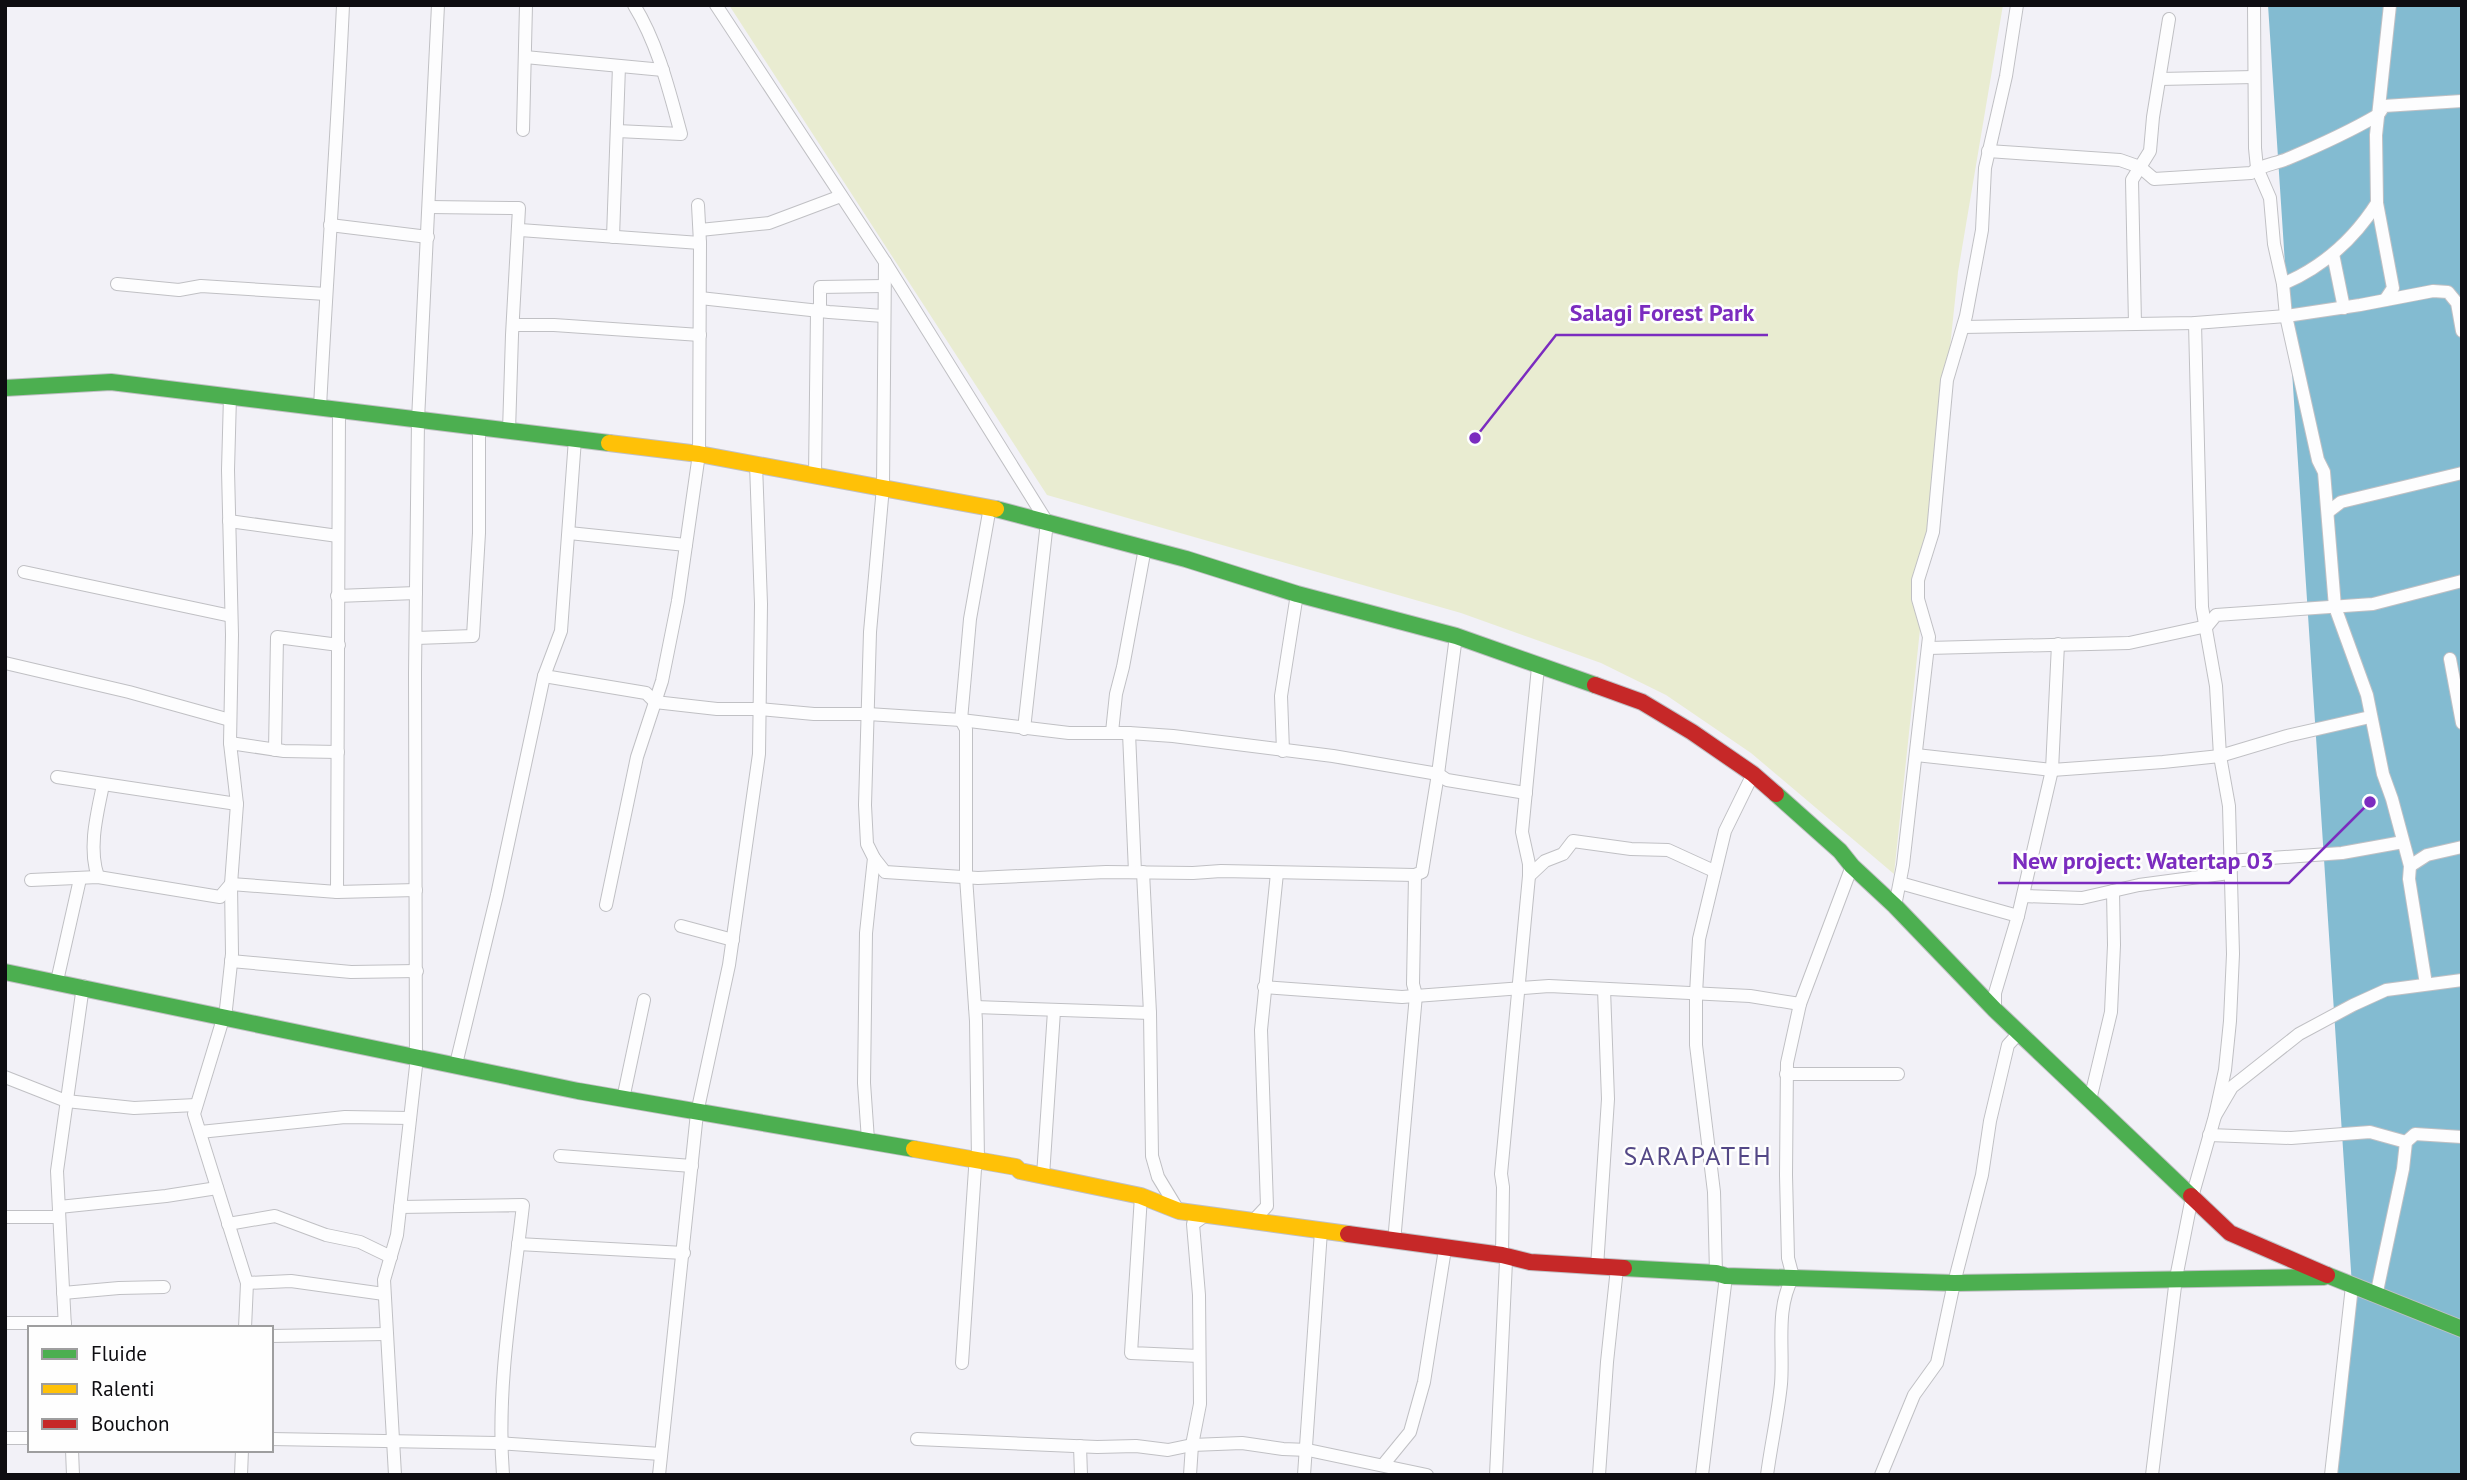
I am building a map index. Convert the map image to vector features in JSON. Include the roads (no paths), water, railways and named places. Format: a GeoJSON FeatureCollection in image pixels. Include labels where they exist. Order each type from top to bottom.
{"type":"FeatureCollection","features":[{"type":"Feature","properties":{"kind":"street"},"geometry":{"type":"LineString","coordinates":[[320,407],[337,150],[343,5]]}},
{"type":"Feature","properties":{"kind":"street"},"geometry":{"type":"LineString","coordinates":[[395,1475],[384,1280],[397,1235],[416,1055],[418,419],[438,5]]}},
{"type":"Feature","properties":{"kind":"street"},"geometry":{"type":"LineString","coordinates":[[523,130],[526,5]]}},
{"type":"Feature","properties":{"kind":"street"},"geometry":{"type":"LineString","coordinates":[[617,131],[681,134],[663,70],[644,22],[634,5]]}},
{"type":"Feature","properties":{"kind":"street"},"geometry":{"type":"LineString","coordinates":[[716,5],[885,262],[1047,522],[1024,729]]}},
{"type":"Feature","properties":{"kind":"street"},"geometry":{"type":"LineString","coordinates":[[1895,906],[1929,636],[1918,599],[1918,580],[1933,532],[1947,380],[1963,327],[1982,230],[1985,168],[2006,76],[2017,5]]}},
{"type":"Feature","properties":{"kind":"street"},"geometry":{"type":"LineString","coordinates":[[2254,5],[2255,148],[2258,168],[2270,198],[2274,244],[2283,284],[2286,316],[2318,460],[2324,472],[2335,607],[2367,695],[2383,774],[2410,866],[2409,879],[2426,984]]}},
{"type":"Feature","properties":{"kind":"street"},"geometry":{"type":"LineString","coordinates":[[2385,300],[2393,288],[2377,203],[2378,115],[2390,5]]}},
{"type":"Feature","properties":{"kind":"street"},"geometry":{"type":"LineString","coordinates":[[2135,324],[2132,180],[2150,151],[2169,19]]}},
{"type":"Feature","properties":{"kind":"street"},"geometry":{"type":"LineString","coordinates":[[525,57],[663,70]]}},
{"type":"Feature","properties":{"kind":"street"},"geometry":{"type":"LineString","coordinates":[[613,237],[618,66]]}},
{"type":"Feature","properties":{"kind":"street"},"geometry":{"type":"LineString","coordinates":[[2160,79],[2254,77]]}},
{"type":"Feature","properties":{"kind":"street"},"geometry":{"type":"LineString","coordinates":[[1988,151],[2120,160],[2140,167],[2154,179],[2250,173],[2311,149],[2378,115],[2384,106],[2462,101]]}},
{"type":"Feature","properties":{"kind":"street"},"geometry":{"type":"LineString","coordinates":[[520,230],[613,237],[700,237],[769,223],[841,195]]}},
{"type":"Feature","properties":{"kind":"street"},"geometry":{"type":"LineString","coordinates":[[2283,284],[2306,274],[2333,254],[2377,203]]}},
{"type":"Feature","properties":{"kind":"street"},"geometry":{"type":"LineString","coordinates":[[606,905],[637,757],[662,681],[673,628],[699,454],[698,205]]}},
{"type":"Feature","properties":{"kind":"street"},"geometry":{"type":"LineString","coordinates":[[429,207],[519,208],[509,431]]}},
{"type":"Feature","properties":{"kind":"street"},"geometry":{"type":"LineString","coordinates":[[330,225],[428,237]]}},
{"type":"Feature","properties":{"kind":"street"},"geometry":{"type":"LineString","coordinates":[[2333,254],[2344,308]]}},
{"type":"Feature","properties":{"kind":"street"},"geometry":{"type":"LineString","coordinates":[[885,262],[883,486],[870,632],[866,831],[867,845],[885,872],[997,878],[1139,872],[1415,875],[1422,872],[1456,636]]}},
{"type":"Feature","properties":{"kind":"street"},"geometry":{"type":"LineString","coordinates":[[117,284],[179,290],[201,286],[326,294]]}},
{"type":"Feature","properties":{"kind":"street"},"geometry":{"type":"LineString","coordinates":[[816,476],[817,311],[820,305],[820,287],[884,286]]}},
{"type":"Feature","properties":{"kind":"street"},"geometry":{"type":"LineString","coordinates":[[1963,327],[2194,323],[2286,316],[2432,291],[2448,292],[2456,303],[2462,331]]}},
{"type":"Feature","properties":{"kind":"street"},"geometry":{"type":"LineString","coordinates":[[700,298],[883,316]]}},
{"type":"Feature","properties":{"kind":"street"},"geometry":{"type":"LineString","coordinates":[[2152,1475],[2176,1278],[2192,1197],[2225,1070],[2233,954],[2229,806],[2220,756],[2216,686],[2202,607],[2194,323]]}},
{"type":"Feature","properties":{"kind":"street"},"geometry":{"type":"LineString","coordinates":[[513,325],[554,325],[700,335]]}},
{"type":"Feature","properties":{"kind":"street"},"geometry":{"type":"LineString","coordinates":[[5,388],[111,382],[699,454],[883,486],[990,507],[1456,636],[1642,702],[1753,774],[1840,851],[1995,1010],[2230,1233],[2376,1296],[2462,1329]]}},
{"type":"Feature","properties":{"kind":"street"},"geometry":{"type":"LineString","coordinates":[[230,397],[230,743],[237,804],[231,884],[231,961],[224,1016],[194,1114],[247,1283],[246,1326]]}},
{"type":"Feature","properties":{"kind":"street"},"geometry":{"type":"LineString","coordinates":[[337,892],[340,410]]}},
{"type":"Feature","properties":{"kind":"street"},"geometry":{"type":"LineString","coordinates":[[416,638],[473,636],[479,533],[480,427]]}},
{"type":"Feature","properties":{"kind":"street"},"geometry":{"type":"LineString","coordinates":[[456,1063],[497,895],[544,676],[561,631],[575,439]]}},
{"type":"Feature","properties":{"kind":"street"},"geometry":{"type":"LineString","coordinates":[[659,1475],[697,1113],[733,940],[759,754],[761,604],[756,464]]}},
{"type":"Feature","properties":{"kind":"street"},"geometry":{"type":"LineString","coordinates":[[2328,512],[2341,502],[2462,473]]}},
{"type":"Feature","properties":{"kind":"street"},"geometry":{"type":"LineString","coordinates":[[962,1363],[975,1169],[978,1160],[975,1007],[966,877],[966,729],[961,720],[970,619],[990,507]]}},
{"type":"Feature","properties":{"kind":"street"},"geometry":{"type":"LineString","coordinates":[[229,521],[338,536]]}},
{"type":"Feature","properties":{"kind":"street"},"geometry":{"type":"LineString","coordinates":[[569,533],[686,545]]}},
{"type":"Feature","properties":{"kind":"street"},"geometry":{"type":"LineString","coordinates":[[1112,732],[1116,694],[1145,548]]}},
{"type":"Feature","properties":{"kind":"street"},"geometry":{"type":"LineString","coordinates":[[24,572],[231,616]]}},
{"type":"Feature","properties":{"kind":"street"},"geometry":{"type":"LineString","coordinates":[[1928,648],[2129,643],[2207,626],[2216,615],[2372,604],[2462,581]]}},
{"type":"Feature","properties":{"kind":"street"},"geometry":{"type":"LineString","coordinates":[[337,597],[416,593]]}},
{"type":"Feature","properties":{"kind":"street"},"geometry":{"type":"LineString","coordinates":[[1283,751],[1281,696],[1297,594]]}},
{"type":"Feature","properties":{"kind":"street"},"geometry":{"type":"LineString","coordinates":[[275,750],[277,637],[339,645]]}},
{"type":"Feature","properties":{"kind":"street"},"geometry":{"type":"LineString","coordinates":[[1995,1010],[1995,993],[2024,896],[2052,770],[2058,645]]}},
{"type":"Feature","properties":{"kind":"street"},"geometry":{"type":"LineString","coordinates":[[2451,659],[2461,718]]}},
{"type":"Feature","properties":{"kind":"street"},"geometry":{"type":"LineString","coordinates":[[5,663],[129,692],[230,720]]}},
{"type":"Feature","properties":{"kind":"street"},"geometry":{"type":"LineString","coordinates":[[1496,1475],[1506,1261],[1502,1255],[1501,1174],[1530,863],[1522,832],[1538,667]]}},
{"type":"Feature","properties":{"kind":"street"},"geometry":{"type":"LineString","coordinates":[[544,676],[646,693],[655,702],[717,709],[759,709],[814,714],[868,713],[961,720],[1069,733],[1129,733],[1333,756],[1438,774],[1447,780],[1526,793]]}},
{"type":"Feature","properties":{"kind":"street"},"geometry":{"type":"LineString","coordinates":[[1916,755],[2052,770],[2220,756],[2287,736],[2370,717]]}},
{"type":"Feature","properties":{"kind":"street"},"geometry":{"type":"LineString","coordinates":[[1129,733],[1150,1013],[1152,1156],[1158,1177],[1179,1210]]}},
{"type":"Feature","properties":{"kind":"street"},"geometry":{"type":"LineString","coordinates":[[230,743],[275,750],[338,752]]}},
{"type":"Feature","properties":{"kind":"street"},"geometry":{"type":"LineString","coordinates":[[1702,1475],[1721,1275],[1696,1045],[1699,939],[1725,831],[1753,774]]}},
{"type":"Feature","properties":{"kind":"street"},"geometry":{"type":"LineString","coordinates":[[57,776],[237,804]]}},
{"type":"Feature","properties":{"kind":"street"},"geometry":{"type":"LineString","coordinates":[[98,877],[94,865],[95,828],[103,785]]}},
{"type":"Feature","properties":{"kind":"street"},"geometry":{"type":"LineString","coordinates":[[1529,876],[1545,861],[1563,854],[1573,841],[1631,849],[1668,850],[1714,871]]}},
{"type":"Feature","properties":{"kind":"street"},"geometry":{"type":"LineString","coordinates":[[2024,896],[2082,898],[2229,867],[2342,853],[2403,842]]}},
{"type":"Feature","properties":{"kind":"street"},"geometry":{"type":"LineString","coordinates":[[2410,866],[2427,855],[2462,848]]}},
{"type":"Feature","properties":{"kind":"street"},"geometry":{"type":"LineString","coordinates":[[868,1140],[864,1083],[866,933],[874,858]]}},
{"type":"Feature","properties":{"kind":"street"},"geometry":{"type":"LineString","coordinates":[[1767,1475],[1781,1382],[1780,1351],[1786,1290],[1793,1277],[1788,1258],[1786,1074],[1794,1022],[1852,866]]}},
{"type":"Feature","properties":{"kind":"street"},"geometry":{"type":"LineString","coordinates":[[1253,1221],[1267,1206],[1261,1030],[1277,873]]}},
{"type":"Feature","properties":{"kind":"street"},"geometry":{"type":"LineString","coordinates":[[1394,1242],[1416,995],[1413,984],[1415,875]]}},
{"type":"Feature","properties":{"kind":"street"},"geometry":{"type":"LineString","coordinates":[[31,880],[98,877],[220,897],[231,884]]}},
{"type":"Feature","properties":{"kind":"street"},"geometry":{"type":"LineString","coordinates":[[57,981],[80,879]]}},
{"type":"Feature","properties":{"kind":"street"},"geometry":{"type":"LineString","coordinates":[[1900,883],[2018,916]]}},
{"type":"Feature","properties":{"kind":"street"},"geometry":{"type":"LineString","coordinates":[[231,884],[337,892],[416,890]]}},
{"type":"Feature","properties":{"kind":"street"},"geometry":{"type":"LineString","coordinates":[[2090,1100],[2111,1012],[2113,891]]}},
{"type":"Feature","properties":{"kind":"street"},"geometry":{"type":"LineString","coordinates":[[681,926],[733,940]]}},
{"type":"Feature","properties":{"kind":"street"},"geometry":{"type":"LineString","coordinates":[[231,961],[351,972],[417,971]]}},
{"type":"Feature","properties":{"kind":"street"},"geometry":{"type":"LineString","coordinates":[[5,972],[623,1099],[1016,1167],[1020,1171],[1141,1196],[1179,1210],[1502,1255],[1530,1262],[1721,1275],[1954,1283],[2331,1277]]}},
{"type":"Feature","properties":{"kind":"street"},"geometry":{"type":"LineString","coordinates":[[2215,1116],[2232,1087],[2299,1034],[2386,990],[2462,980]]}},
{"type":"Feature","properties":{"kind":"street"},"geometry":{"type":"LineString","coordinates":[[5,1323],[65,1325],[57,1171],[83,986]]}},
{"type":"Feature","properties":{"kind":"street"},"geometry":{"type":"LineString","coordinates":[[1264,988],[1402,997],[1549,986],[1750,996],[1800,1004]]}},
{"type":"Feature","properties":{"kind":"street"},"geometry":{"type":"LineString","coordinates":[[1597,1267],[1608,1099],[1604,989]]}},
{"type":"Feature","properties":{"kind":"street"},"geometry":{"type":"LineString","coordinates":[[623,1099],[644,1000]]}},
{"type":"Feature","properties":{"kind":"street"},"geometry":{"type":"LineString","coordinates":[[975,1007],[1150,1013]]}},
{"type":"Feature","properties":{"kind":"street"},"geometry":{"type":"LineString","coordinates":[[1043,1176],[1054,1011]]}},
{"type":"Feature","properties":{"kind":"street"},"geometry":{"type":"LineString","coordinates":[[1881,1475],[1914,1395],[1937,1363],[1982,1175],[1990,1121],[2008,1045],[2019,1033]]}},
{"type":"Feature","properties":{"kind":"street"},"geometry":{"type":"LineString","coordinates":[[1786,1074],[1898,1074]]}},
{"type":"Feature","properties":{"kind":"street"},"geometry":{"type":"LineString","coordinates":[[5,1077],[66,1101],[134,1108],[197,1105]]}},
{"type":"Feature","properties":{"kind":"street"},"geometry":{"type":"LineString","coordinates":[[200,1132],[345,1117],[410,1118]]}},
{"type":"Feature","properties":{"kind":"street"},"geometry":{"type":"LineString","coordinates":[[2209,1135],[2291,1138],[2370,1132],[2406,1142]]}},
{"type":"Feature","properties":{"kind":"street"},"geometry":{"type":"LineString","coordinates":[[2376,1296],[2403,1169],[2406,1142],[2415,1134],[2462,1137]]}},
{"type":"Feature","properties":{"kind":"street"},"geometry":{"type":"LineString","coordinates":[[560,1156],[692,1166]]}},
{"type":"Feature","properties":{"kind":"street"},"geometry":{"type":"LineString","coordinates":[[5,1217],[59,1212],[217,1188]]}},
{"type":"Feature","properties":{"kind":"street"},"geometry":{"type":"LineString","coordinates":[[1141,1196],[1130,1353],[1199,1356]]}},
{"type":"Feature","properties":{"kind":"street"},"geometry":{"type":"LineString","coordinates":[[400,1207],[523,1205],[502,1384],[503,1475]]}},
{"type":"Feature","properties":{"kind":"street"},"geometry":{"type":"LineString","coordinates":[[1190,1475],[1192,1445],[1200,1404],[1199,1295],[1193,1224],[1208,1214]]}},
{"type":"Feature","properties":{"kind":"street"},"geometry":{"type":"LineString","coordinates":[[228,1224],[275,1216],[326,1235],[360,1242],[391,1257]]}},
{"type":"Feature","properties":{"kind":"street"},"geometry":{"type":"LineString","coordinates":[[1304,1475],[1308,1450],[1321,1231]]}},
{"type":"Feature","properties":{"kind":"street"},"geometry":{"type":"LineString","coordinates":[[519,1244],[684,1254]]}},
{"type":"Feature","properties":{"kind":"street"},"geometry":{"type":"LineString","coordinates":[[1383,1465],[1410,1432],[1423,1382],[1445,1249]]}},
{"type":"Feature","properties":{"kind":"street"},"geometry":{"type":"LineString","coordinates":[[1599,1475],[1606,1362],[1617,1268]]}},
{"type":"Feature","properties":{"kind":"street"},"geometry":{"type":"LineString","coordinates":[[247,1283],[291,1280],[384,1294]]}},
{"type":"Feature","properties":{"kind":"street"},"geometry":{"type":"LineString","coordinates":[[2331,1475],[2352,1286]]}},
{"type":"Feature","properties":{"kind":"street"},"geometry":{"type":"LineString","coordinates":[[64,1293],[164,1287]]}},
{"type":"Feature","properties":{"kind":"street"},"geometry":{"type":"LineString","coordinates":[[273,1336],[386,1334]]}},
{"type":"Feature","properties":{"kind":"street"},"geometry":{"type":"LineString","coordinates":[[5,1438],[28,1438]]}},
{"type":"Feature","properties":{"kind":"street"},"geometry":{"type":"LineString","coordinates":[[273,1439],[501,1443],[661,1454]]}},
{"type":"Feature","properties":{"kind":"street"},"geometry":{"type":"LineString","coordinates":[[917,1439],[1136,1446],[1168,1450],[1192,1445],[1242,1443],[1308,1450],[1427,1475]]}},
{"type":"Feature","properties":{"kind":"street"},"geometry":{"type":"LineString","coordinates":[[1080,1446],[1081,1475]]}},
{"type":"Feature","properties":{"kind":"street"},"geometry":{"type":"LineString","coordinates":[[72,1452],[73,1475]]}},
{"type":"Feature","properties":{"kind":"street"},"geometry":{"type":"LineString","coordinates":[[241,1475],[242,1452]]}},
{"type":"Feature","properties":{"kind":"water"},"geometry":{"type":"Polygon","coordinates":[[[2268,5],[2462,5],[2462,1475],[2331,1475],[2352,1286],[2268,5]]]}},
{"type":"Feature","properties":{"kind":"place","name":"Salagi Forest Park"},"geometry":{"type":"Point","coordinates":[1475,438]}},
{"type":"Feature","properties":{"kind":"place","name":"New project: Watertap 03"},"geometry":{"type":"Point","coordinates":[2370,802]}},
{"type":"Feature","properties":{"kind":"district","name":"SARAPATEH"},"geometry":{"type":"Point","coordinates":[1698,1156]}}]}
